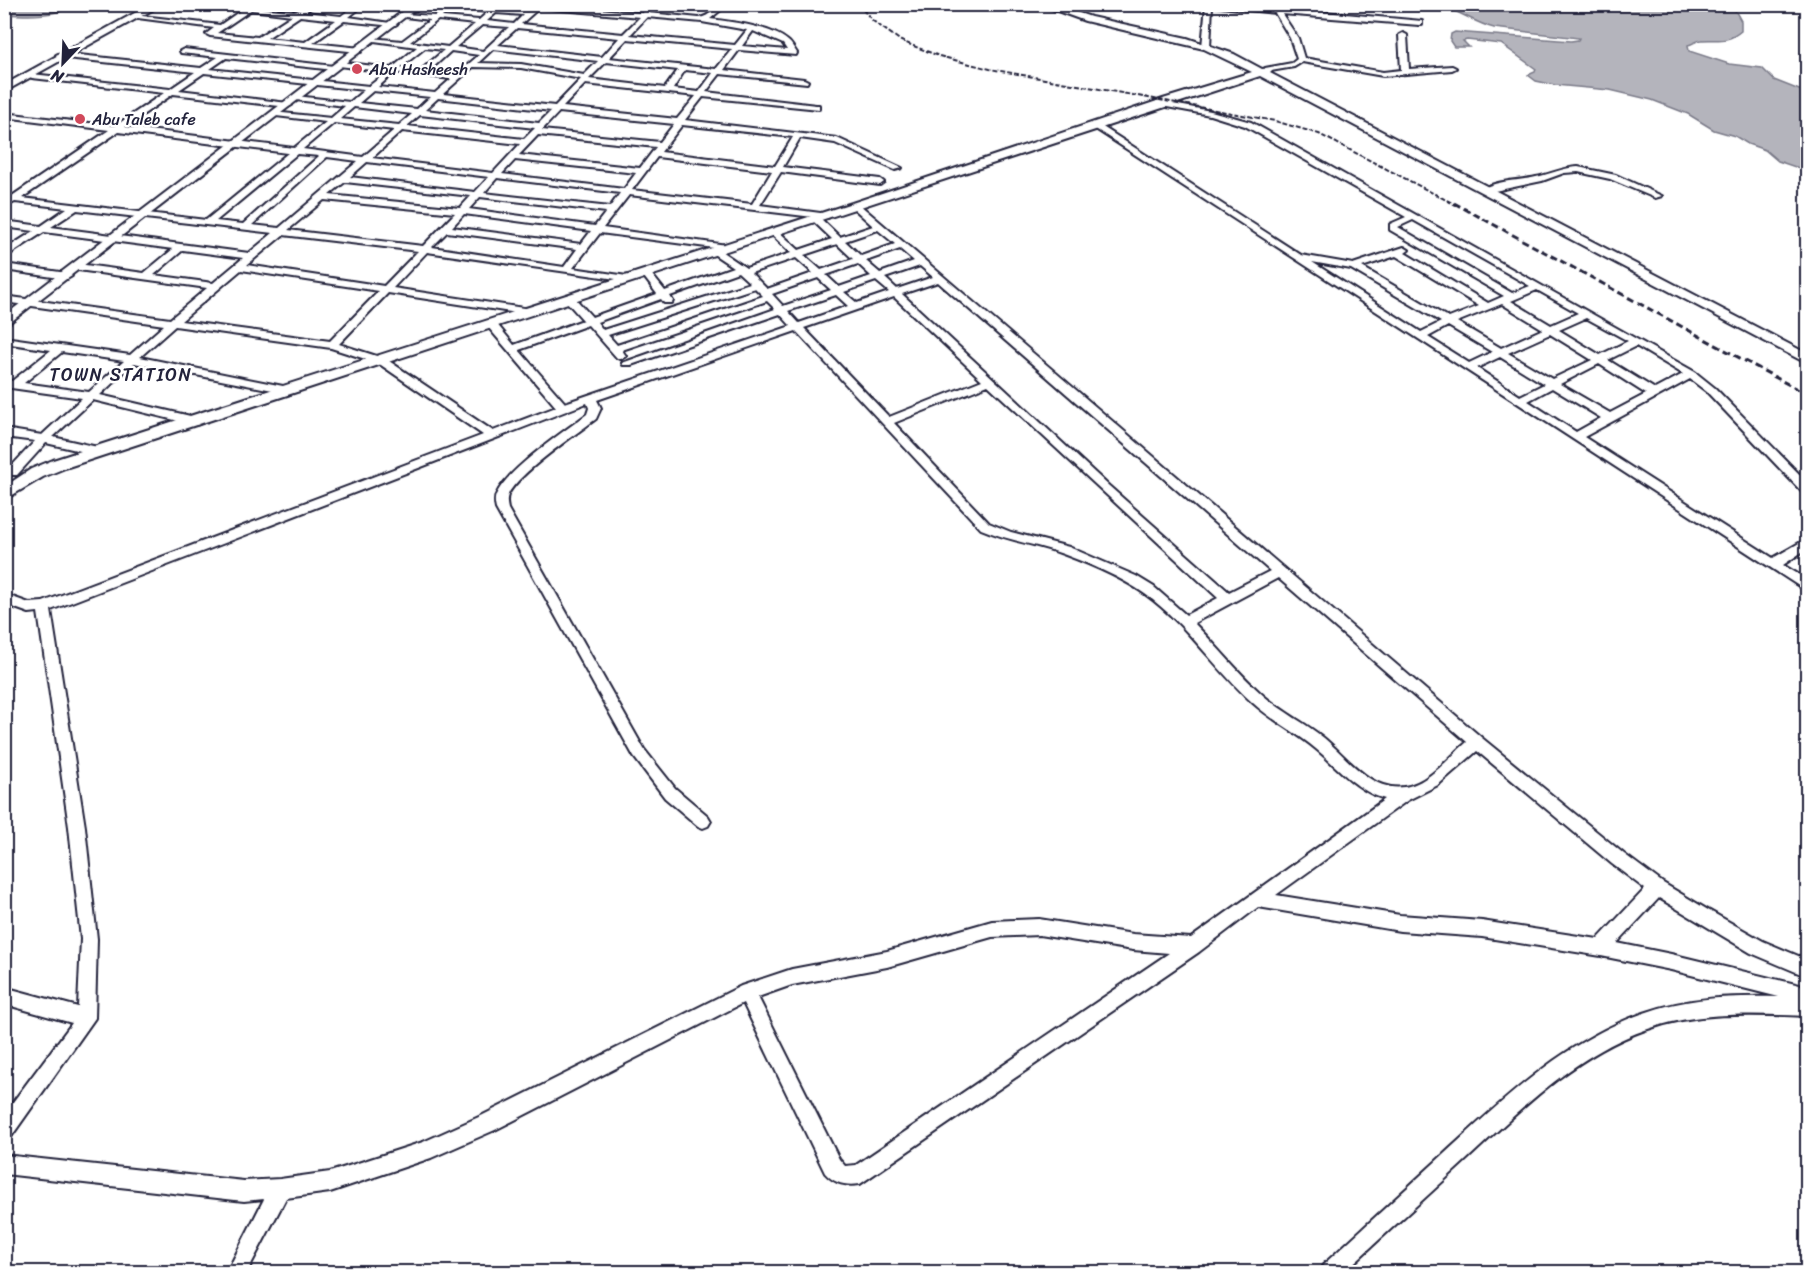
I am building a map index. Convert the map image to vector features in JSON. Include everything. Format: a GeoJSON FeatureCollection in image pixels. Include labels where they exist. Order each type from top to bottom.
{"type":"FeatureCollection","features":[{"type":"Feature","properties":{"kind":"main road"},"geometry":{"type":"LineString","coordinates":[[4,90],[32,76],[150,4]]}},
{"type":"Feature","properties":{"kind":"main road"},"geometry":{"type":"LineString","coordinates":[[4,85],[64,56],[159,4]]}},
{"type":"Feature","properties":{"kind":"main road"},"geometry":{"type":"LineString","coordinates":[[1042,4],[1091,21],[1207,45]]}},
{"type":"Feature","properties":{"kind":"main road"},"geometry":{"type":"LineString","coordinates":[[1053,4],[1093,18],[1207,45],[1264,71],[1808,360]]}},
{"type":"Feature","properties":{"kind":"main road"},"geometry":{"type":"LineString","coordinates":[[4,323],[393,24],[402,10],[420,5]]}},
{"type":"Feature","properties":{"kind":"main road"},"geometry":{"type":"LineString","coordinates":[[4,495],[27,478],[53,466],[382,361],[856,206],[1160,103],[1264,71]]}},
{"type":"Feature","properties":{"kind":"main road"},"geometry":{"type":"LineString","coordinates":[[1489,189],[1808,352]]}},
{"type":"Feature","properties":{"kind":"street"},"geometry":{"type":"LineString","coordinates":[[214,4],[393,24]]}},
{"type":"Feature","properties":{"kind":"street"},"geometry":{"type":"LineString","coordinates":[[260,39],[313,4]]}},
{"type":"Feature","properties":{"kind":"street"},"geometry":{"type":"LineString","coordinates":[[307,44],[362,4]]}},
{"type":"Feature","properties":{"kind":"street"},"geometry":{"type":"LineString","coordinates":[[422,73],[502,4]]}},
{"type":"Feature","properties":{"kind":"street"},"geometry":{"type":"LineString","coordinates":[[332,345],[513,157],[645,15],[651,4],[705,20]]}},
{"type":"Feature","properties":{"kind":"street"},"geometry":{"type":"LineString","coordinates":[[705,20],[725,4]]}},
{"type":"Feature","properties":{"kind":"street"},"geometry":{"type":"LineString","coordinates":[[1207,45],[1211,4],[1419,23]]}},
{"type":"Feature","properties":{"kind":"street"},"geometry":{"type":"LineString","coordinates":[[420,5],[452,5],[529,14]]}},
{"type":"Feature","properties":{"kind":"street"},"geometry":{"type":"LineString","coordinates":[[403,44],[452,5]]}},
{"type":"Feature","properties":{"kind":"street"},"geometry":{"type":"LineString","coordinates":[[27,478],[9,471],[174,321],[343,179],[364,159],[516,26],[539,5],[705,20],[745,26],[780,40],[794,52],[735,48],[623,37],[516,26],[481,22],[436,18],[402,10]]}},
{"type":"Feature","properties":{"kind":"street"},"geometry":{"type":"LineString","coordinates":[[201,40],[250,8]]}},
{"type":"Feature","properties":{"kind":"street"},"geometry":{"type":"LineString","coordinates":[[1277,11],[1294,38],[1301,60]]}},
{"type":"Feature","properties":{"kind":"street"},"geometry":{"type":"LineString","coordinates":[[134,18],[220,27]]}},
{"type":"Feature","properties":{"kind":"street"},"geometry":{"type":"LineString","coordinates":[[567,269],[751,29]]}},
{"type":"Feature","properties":{"kind":"street"},"geometry":{"type":"LineString","coordinates":[[210,34],[358,50]]}},
{"type":"Feature","properties":{"kind":"street"},"geometry":{"type":"LineString","coordinates":[[1403,34],[1405,73]]}},
{"type":"Feature","properties":{"kind":"street"},"geometry":{"type":"LineString","coordinates":[[371,40],[485,53]]}},
{"type":"Feature","properties":{"kind":"street"},"geometry":{"type":"LineString","coordinates":[[162,65],[193,45]]}},
{"type":"Feature","properties":{"kind":"street"},"geometry":{"type":"LineString","coordinates":[[209,222],[423,46]]}},
{"type":"Feature","properties":{"kind":"street"},"geometry":{"type":"LineString","coordinates":[[492,47],[804,81]]}},
{"type":"Feature","properties":{"kind":"street"},"geometry":{"type":"LineString","coordinates":[[184,51],[457,77]]}},
{"type":"Feature","properties":{"kind":"street"},"geometry":{"type":"LineString","coordinates":[[526,66],[541,52]]}},
{"type":"Feature","properties":{"kind":"street"},"geometry":{"type":"LineString","coordinates":[[64,56],[798,135],[837,141],[898,168]]}},
{"type":"Feature","properties":{"kind":"street"},"geometry":{"type":"LineString","coordinates":[[4,206],[10,198],[224,56]]}},
{"type":"Feature","properties":{"kind":"street"},"geometry":{"type":"LineString","coordinates":[[1264,71],[1294,64],[1301,60],[1372,73],[1405,73],[1452,68]]}},
{"type":"Feature","properties":{"kind":"street"},"geometry":{"type":"LineString","coordinates":[[471,65],[526,66],[585,80],[816,107]]}},
{"type":"Feature","properties":{"kind":"street"},"geometry":{"type":"LineString","coordinates":[[667,91],[684,67]]}},
{"type":"Feature","properties":{"kind":"street"},"geometry":{"type":"LineString","coordinates":[[32,76],[172,92],[417,112],[661,145]]}},
{"type":"Feature","properties":{"kind":"street"},"geometry":{"type":"LineString","coordinates":[[1160,103],[1211,113],[1248,124],[1691,374],[1729,407],[1808,491]]}},
{"type":"Feature","properties":{"kind":"street"},"geometry":{"type":"LineString","coordinates":[[276,114],[526,142]]}},
{"type":"Feature","properties":{"kind":"street"},"geometry":{"type":"LineString","coordinates":[[4,115],[627,190],[821,217],[838,240],[895,294],[1228,599]]}},
{"type":"Feature","properties":{"kind":"street"},"geometry":{"type":"LineString","coordinates":[[1095,126],[1808,586]]}},
{"type":"Feature","properties":{"kind":"street"},"geometry":{"type":"LineString","coordinates":[[755,206],[798,135]]}},
{"type":"Feature","properties":{"kind":"street"},"geometry":{"type":"LineString","coordinates":[[246,226],[326,154]]}},
{"type":"Feature","properties":{"kind":"street"},"geometry":{"type":"LineString","coordinates":[[655,154],[880,182]]}},
{"type":"Feature","properties":{"kind":"street"},"geometry":{"type":"LineString","coordinates":[[513,157],[641,171]]}},
{"type":"Feature","properties":{"kind":"street"},"geometry":{"type":"LineString","coordinates":[[1489,189],[1513,182],[1539,179],[1562,170],[1576,169],[1606,175],[1658,196]]}},
{"type":"Feature","properties":{"kind":"street"},"geometry":{"type":"LineString","coordinates":[[343,179],[611,210]]}},
{"type":"Feature","properties":{"kind":"street"},"geometry":{"type":"LineString","coordinates":[[321,197],[598,228],[720,249],[764,291],[985,526],[1008,536],[1065,550],[1131,579],[1158,596],[1256,697],[1282,718],[1320,743],[1361,781],[1373,789],[1388,794],[1402,795]]}},
{"type":"Feature","properties":{"kind":"street"},"geometry":{"type":"LineString","coordinates":[[10,198],[283,230],[627,279]]}},
{"type":"Feature","properties":{"kind":"street"},"geometry":{"type":"LineString","coordinates":[[856,206],[1477,742],[1657,888],[1757,947],[1808,969]]}},
{"type":"Feature","properties":{"kind":"street"},"geometry":{"type":"LineString","coordinates":[[4,255],[75,207]]}},
{"type":"Feature","properties":{"kind":"street"},"geometry":{"type":"LineString","coordinates":[[1413,217],[1393,228],[1470,272],[1552,330],[1655,394]]}},
{"type":"Feature","properties":{"kind":"street"},"geometry":{"type":"LineString","coordinates":[[4,224],[249,256]]}},
{"type":"Feature","properties":{"kind":"street"},"geometry":{"type":"LineString","coordinates":[[512,349],[664,295],[881,226]]}},
{"type":"Feature","properties":{"kind":"street"},"geometry":{"type":"LineString","coordinates":[[445,229],[584,247]]}},
{"type":"Feature","properties":{"kind":"street"},"geometry":{"type":"LineString","coordinates":[[774,232],[856,308]]}},
{"type":"Feature","properties":{"kind":"street"},"geometry":{"type":"LineString","coordinates":[[1354,267],[1446,236]]}},
{"type":"Feature","properties":{"kind":"street"},"geometry":{"type":"LineString","coordinates":[[601,334],[677,309],[764,291],[902,245]]}},
{"type":"Feature","properties":{"kind":"street"},"geometry":{"type":"LineString","coordinates":[[147,276],[180,248]]}},
{"type":"Feature","properties":{"kind":"street"},"geometry":{"type":"LineString","coordinates":[[1397,252],[1486,306]]}},
{"type":"Feature","properties":{"kind":"street"},"geometry":{"type":"LineString","coordinates":[[1298,257],[1354,267],[1554,383],[1609,418]]}},
{"type":"Feature","properties":{"kind":"street"},"geometry":{"type":"LineString","coordinates":[[627,363],[922,262]]}},
{"type":"Feature","properties":{"kind":"street"},"geometry":{"type":"LineString","coordinates":[[1445,282],[1494,263]]}},
{"type":"Feature","properties":{"kind":"street"},"geometry":{"type":"LineString","coordinates":[[237,266],[530,312]]}},
{"type":"Feature","properties":{"kind":"street"},"geometry":{"type":"LineString","coordinates":[[4,267],[67,276]]}},
{"type":"Feature","properties":{"kind":"street"},"geometry":{"type":"LineString","coordinates":[[78,267],[215,286]]}},
{"type":"Feature","properties":{"kind":"street"},"geometry":{"type":"LineString","coordinates":[[646,273],[677,309],[721,353]]}},
{"type":"Feature","properties":{"kind":"street"},"geometry":{"type":"LineString","coordinates":[[4,599],[29,608],[44,607],[564,408],[940,278]]}},
{"type":"Feature","properties":{"kind":"street"},"geometry":{"type":"LineString","coordinates":[[1355,293],[1384,283]]}},
{"type":"Feature","properties":{"kind":"street"},"geometry":{"type":"LineString","coordinates":[[1422,336],[1448,322],[1536,286]]}},
{"type":"Feature","properties":{"kind":"street"},"geometry":{"type":"LineString","coordinates":[[615,349],[692,322],[764,291]]}},
{"type":"Feature","properties":{"kind":"street"},"geometry":{"type":"LineString","coordinates":[[4,299],[174,321],[332,345],[382,361],[492,436]]}},
{"type":"Feature","properties":{"kind":"street"},"geometry":{"type":"LineString","coordinates":[[570,299],[642,380]]}},
{"type":"Feature","properties":{"kind":"street"},"geometry":{"type":"LineString","coordinates":[[1469,368],[1585,314]]}},
{"type":"Feature","properties":{"kind":"street"},"geometry":{"type":"LineString","coordinates":[[492,325],[564,408]]}},
{"type":"Feature","properties":{"kind":"street"},"geometry":{"type":"LineString","coordinates":[[4,340],[58,350],[132,359],[288,390]]}},
{"type":"Feature","properties":{"kind":"street"},"geometry":{"type":"LineString","coordinates":[[1520,400],[1635,342]]}},
{"type":"Feature","properties":{"kind":"street"},"geometry":{"type":"LineString","coordinates":[[9,384],[58,350]]}},
{"type":"Feature","properties":{"kind":"street"},"geometry":{"type":"LineString","coordinates":[[1575,437],[1691,374]]}},
{"type":"Feature","properties":{"kind":"street"},"geometry":{"type":"LineString","coordinates":[[886,422],[989,381]]}},
{"type":"Feature","properties":{"kind":"street"},"geometry":{"type":"LineString","coordinates":[[9,384],[91,396],[195,421]]}},
{"type":"Feature","properties":{"kind":"street"},"geometry":{"type":"LineString","coordinates":[[591,399],[595,408],[592,417],[543,455],[508,487],[501,499],[502,509],[639,753],[670,793],[703,821]]}},
{"type":"Feature","properties":{"kind":"street"},"geometry":{"type":"LineString","coordinates":[[4,433],[98,451]]}},
{"type":"Feature","properties":{"kind":"street"},"geometry":{"type":"LineString","coordinates":[[1773,565],[1806,545]]}},
{"type":"Feature","properties":{"kind":"street"},"geometry":{"type":"LineString","coordinates":[[1184,622],[1280,572]]}},
{"type":"Feature","properties":{"kind":"street"},"geometry":{"type":"LineString","coordinates":[[4,1130],[86,1018],[89,939],[86,905],[77,827],[44,607]]}},
{"type":"Feature","properties":{"kind":"street"},"geometry":{"type":"LineString","coordinates":[[747,992],[832,1166],[844,1177],[860,1174],[1193,946],[1402,795],[1416,791],[1428,783],[1477,742]]}},
{"type":"Feature","properties":{"kind":"street"},"geometry":{"type":"LineString","coordinates":[[1601,948],[1657,888]]}},
{"type":"Feature","properties":{"kind":"street"},"geometry":{"type":"LineString","coordinates":[[1256,899],[1400,923],[1476,928],[1601,948],[1671,962],[1808,996]]}},
{"type":"Feature","properties":{"kind":"street"},"geometry":{"type":"LineString","coordinates":[[4,1164],[226,1190],[307,1186],[350,1176],[443,1143],[508,1113],[747,992],[792,977],[897,956],[992,929],[1039,927],[1133,942],[1193,946]]}},
{"type":"Feature","properties":{"kind":"street"},"geometry":{"type":"LineString","coordinates":[[4,996],[86,1018]]}},
{"type":"Feature","properties":{"kind":"street"},"geometry":{"type":"LineString","coordinates":[[1330,1272],[1488,1127],[1566,1062],[1593,1044],[1644,1021],[1692,1010],[1720,1006],[1808,1007]]}},
{"type":"Feature","properties":{"kind":"street"},"geometry":{"type":"LineString","coordinates":[[237,1272],[280,1189]]}},
{"type":"Feature","properties":{"kind":"shaded area"},"geometry":{"type":"Polygon","coordinates":[[[4,5],[79,5],[51,13],[25,15],[5,14],[4,5]]]}},
{"type":"Feature","properties":{"kind":"shaded area"},"geometry":{"type":"Polygon","coordinates":[[[1434,5],[1732,5],[1741,21],[1741,31],[1723,40],[1698,41],[1688,45],[1689,51],[1729,64],[1762,68],[1774,80],[1807,93],[1807,171],[1778,161],[1765,150],[1735,136],[1714,130],[1688,114],[1652,100],[1610,90],[1536,81],[1528,75],[1536,69],[1501,44],[1467,40],[1463,41],[1469,47],[1454,47],[1450,41],[1451,34],[1455,32],[1571,41],[1579,38],[1494,28],[1450,9],[1434,5]]]}},
{"type":"Feature","properties":{"kind":"railway"},"geometry":{"type":"LineString","coordinates":[[858,4],[873,21],[901,41],[939,56],[990,69],[1275,121],[1319,134],[1456,205]]}},
{"type":"Feature","properties":{"kind":"railway"},"geometry":{"type":"LineString","coordinates":[[1454,203],[1808,395]]}},
{"type":"Feature","properties":{"kind":"place","name":"Abu Hasheesh"},"geometry":{"type":"Point","coordinates":[357,69]}},
{"type":"Feature","properties":{"kind":"place","name":"Abu Taleb cafe"},"geometry":{"type":"Point","coordinates":[80,119]}},
{"type":"Feature","properties":{"kind":"district","name":"TOWN STATION"},"geometry":{"type":"Point","coordinates":[121,375]}}]}
